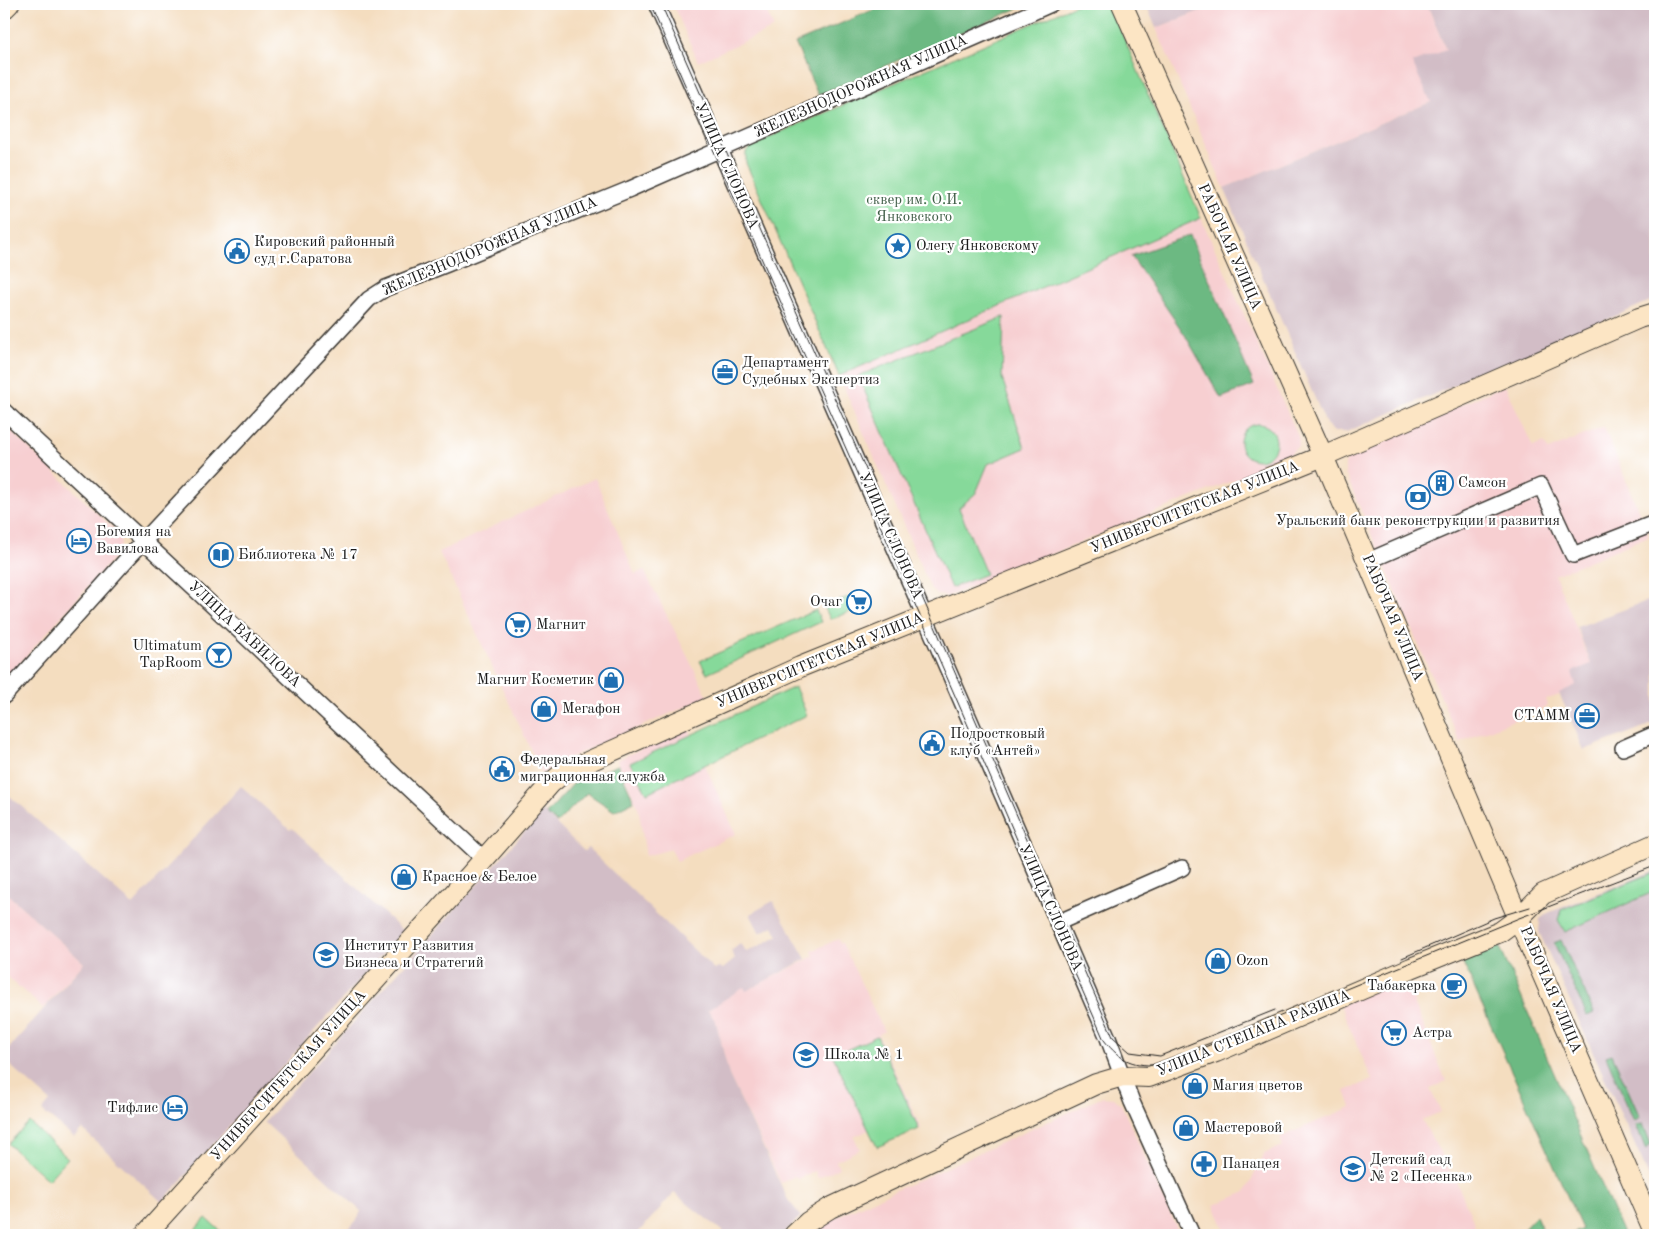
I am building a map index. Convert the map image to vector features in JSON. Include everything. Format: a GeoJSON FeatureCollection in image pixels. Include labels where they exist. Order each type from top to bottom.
{"type":"FeatureCollection","features":[{"type":"Feature","properties":{"kind":"main road"},"geometry":{"type":"LineString","coordinates":[[4,10],[9,4]]}},
{"type":"Feature","properties":{"kind":"main road","name":"РАБОЧАЯ УЛИЦА"},"geometry":{"type":"LineString","coordinates":[[1122,4],[1323,456],[1655,1234]]}},
{"type":"Feature","properties":{"kind":"main road","name":"УНИВЕРСИТЕТСКАЯ УЛИЦА"},"geometry":{"type":"LineString","coordinates":[[145,1235],[562,772],[800,667],[1323,456],[1639,318],[1655,313]]}},
{"type":"Feature","properties":{"kind":"main road","name":"УЛИЦА СТЕПАНА РАЗИНА"},"geometry":{"type":"LineString","coordinates":[[794,1235],[808,1222],[830,1208],[1096,1084],[1123,1076],[1149,1077],[1216,1052],[1500,932],[1519,918],[1543,894],[1655,844]]}},
{"type":"Feature","properties":{"kind":"street","name":"УЛИЦА СЛОНОВА"},"geometry":{"type":"LineString","coordinates":[[656,4],[718,150],[925,617],[1123,1076],[1132,1102],[1192,1235]]}},
{"type":"Feature","properties":{"kind":"street","name":"ЖЕЛЕЗНОДОРОЖНАЯ УЛИЦА"},"geometry":{"type":"LineString","coordinates":[[4,696],[143,542],[369,298],[386,288],[630,189],[1051,4]]}},
{"type":"Feature","properties":{"kind":"street","name":"УЛИЦА ВАВИЛОВА"},"geometry":{"type":"LineString","coordinates":[[4,411],[484,859]]}},
{"type":"Feature","properties":{"kind":"street"},"geometry":{"type":"LineString","coordinates":[[1368,561],[1541,486],[1574,555],[1655,523]]}},
{"type":"Feature","properties":{"kind":"street"},"geometry":{"type":"LineString","coordinates":[[1623,748],[1655,734]]}},
{"type":"Feature","properties":{"kind":"street"},"geometry":{"type":"LineString","coordinates":[[1056,923],[1182,868]]}},
{"type":"Feature","properties":{"kind":"shaded area"},"geometry":{"type":"Polygon","coordinates":[[[673,4],[763,4],[774,28],[698,62],[673,4]]]}},
{"type":"Feature","properties":{"kind":"shaded area"},"geometry":{"type":"Polygon","coordinates":[[[1146,4],[1218,4],[1156,28],[1146,4]]]}},
{"type":"Feature","properties":{"kind":"shaded area"},"geometry":{"type":"Polygon","coordinates":[[[1218,4],[1427,4],[1446,50],[1431,102],[1224,188],[1156,28],[1218,4]]]}},
{"type":"Feature","properties":{"kind":"shaded area"},"geometry":{"type":"Polygon","coordinates":[[[1427,4],[1655,4],[1655,299],[1346,432],[1334,432],[1326,424],[1224,188],[1431,102],[1412,63],[1446,50],[1427,4]]]}},
{"type":"Feature","properties":{"kind":"shaded area"},"geometry":{"type":"Polygon","coordinates":[[[1201,218],[1295,429],[1299,439],[1298,446],[1284,460],[948,596],[938,595],[931,589],[839,376],[1201,218]]]}},
{"type":"Feature","properties":{"kind":"shaded area"},"geometry":{"type":"Polygon","coordinates":[[[1505,385],[1533,447],[1544,442],[1548,450],[1604,427],[1649,536],[1555,575],[1591,664],[1577,685],[1560,693],[1560,695],[1545,700],[1548,706],[1460,742],[1345,473],[1345,464],[1350,455],[1505,385]]]}},
{"type":"Feature","properties":{"kind":"shaded area"},"geometry":{"type":"Polygon","coordinates":[[[4,424],[117,532],[121,541],[119,552],[4,681],[4,424]]]}},
{"type":"Feature","properties":{"kind":"shaded area"},"geometry":{"type":"Polygon","coordinates":[[[595,478],[635,574],[644,570],[708,697],[557,763],[542,774],[439,552],[595,478]]]}},
{"type":"Feature","properties":{"kind":"shaded area","name":"СТАММ"},"geometry":{"type":"Polygon","coordinates":[[[1655,598],[1655,723],[1584,750],[1559,693],[1576,685],[1572,672],[1591,664],[1577,627],[1655,598]]]}},
{"type":"Feature","properties":{"kind":"shaded area"},"geometry":{"type":"Polygon","coordinates":[[[688,727],[736,834],[677,861],[671,849],[646,856],[638,807],[617,760],[688,727]]]}},
{"type":"Feature","properties":{"kind":"shaded area"},"geometry":{"type":"Polygon","coordinates":[[[241,786],[290,830],[292,828],[403,931],[162,1202],[82,1129],[74,1137],[42,1111],[50,1101],[4,1060],[4,1054],[84,963],[4,891],[4,791],[133,905],[241,786]]]}},
{"type":"Feature","properties":{"kind":"shaded area"},"geometry":{"type":"Polygon","coordinates":[[[543,811],[584,851],[588,848],[715,970],[719,967],[723,969],[735,959],[731,951],[740,944],[747,952],[778,936],[773,926],[760,933],[750,914],[773,901],[806,959],[746,991],[744,987],[708,1010],[716,1022],[729,1075],[788,1200],[801,1216],[782,1235],[727,1235],[674,1193],[636,1235],[343,1235],[357,1220],[361,1211],[264,1122],[543,811]]]}},
{"type":"Feature","properties":{"kind":"shaded area"},"geometry":{"type":"Polygon","coordinates":[[[1655,870],[1655,1190],[1539,932],[1540,919],[1548,913],[1655,870]]]}},
{"type":"Feature","properties":{"kind":"shaded area"},"geometry":{"type":"Polygon","coordinates":[[[4,891],[84,963],[43,1008],[4,974],[4,891]]]}},
{"type":"Feature","properties":{"kind":"shaded area","name":"Школа № 1"},"geometry":{"type":"Polygon","coordinates":[[[838,939],[842,943],[884,1031],[878,1035],[921,1128],[877,1147],[869,1130],[854,1137],[860,1149],[836,1161],[839,1168],[818,1178],[815,1171],[797,1179],[795,1176],[781,1183],[729,1075],[716,1022],[708,1010],[744,986],[747,990],[814,956],[812,951],[838,939]]]}},
{"type":"Feature","properties":{"kind":"shaded area","name":"Детский сад № 2 «Песенка»"},"geometry":{"type":"Polygon","coordinates":[[[1404,977],[1446,1081],[1430,1089],[1441,1112],[1422,1120],[1458,1185],[1474,1223],[1475,1235],[1227,1235],[1214,1205],[1246,1192],[1264,1154],[1283,1146],[1279,1138],[1351,1107],[1345,1091],[1372,1080],[1340,1005],[1404,977]]]}},
{"type":"Feature","properties":{"kind":"shaded area"},"geometry":{"type":"Polygon","coordinates":[[[1103,1097],[1113,1098],[1121,1104],[1180,1235],[810,1235],[836,1217],[1103,1097]]]}},
{"type":"Feature","properties":{"kind":"green space"},"geometry":{"type":"Polygon","coordinates":[[[887,4],[1028,4],[818,95],[795,43],[887,4]]]}},
{"type":"Feature","properties":{"kind":"green space","name":"сквер им. О.И. Янковского"},"geometry":{"type":"Polygon","coordinates":[[[1078,4],[1107,4],[1111,8],[1201,218],[839,376],[746,163],[746,152],[751,145],[1078,4]]]}},
{"type":"Feature","properties":{"kind":"green space"},"geometry":{"type":"Polygon","coordinates":[[[1190,235],[1254,385],[1221,398],[1185,335],[1131,256],[1190,235]]]}},
{"type":"Feature","properties":{"kind":"green space"},"geometry":{"type":"Polygon","coordinates":[[[1004,317],[1002,378],[1025,448],[988,464],[976,493],[959,508],[986,574],[951,588],[858,376],[1004,317]]]}},
{"type":"Feature","properties":{"kind":"green space"},"geometry":{"type":"Polygon","coordinates":[[[1258,424],[1265,425],[1271,429],[1275,435],[1275,449],[1271,455],[1265,459],[1258,460],[1251,459],[1245,455],[1241,449],[1240,442],[1241,435],[1245,429],[1251,425],[1258,424]]]}},
{"type":"Feature","properties":{"kind":"green space"},"geometry":{"type":"Polygon","coordinates":[[[848,597],[853,611],[830,619],[824,606],[848,597]]]}},
{"type":"Feature","properties":{"kind":"green space"},"geometry":{"type":"Polygon","coordinates":[[[816,610],[821,622],[707,674],[700,661],[816,610]]]}},
{"type":"Feature","properties":{"kind":"green space"},"geometry":{"type":"Polygon","coordinates":[[[795,687],[807,715],[647,793],[630,763],[795,687]]]}},
{"type":"Feature","properties":{"kind":"green space"},"geometry":{"type":"Polygon","coordinates":[[[618,765],[634,801],[614,811],[587,793],[557,823],[546,814],[574,783],[618,765]]]}},
{"type":"Feature","properties":{"kind":"green space"},"geometry":{"type":"Polygon","coordinates":[[[1655,872],[1655,891],[1565,932],[1558,920],[1561,910],[1655,872]]]}},
{"type":"Feature","properties":{"kind":"green space"},"geometry":{"type":"Polygon","coordinates":[[[1561,940],[1594,1013],[1587,1016],[1554,943],[1561,940]]]}},
{"type":"Feature","properties":{"kind":"green space"},"geometry":{"type":"Polygon","coordinates":[[[1499,945],[1623,1235],[1570,1235],[1582,1229],[1460,956],[1499,945]]]}},
{"type":"Feature","properties":{"kind":"green space"},"geometry":{"type":"Polygon","coordinates":[[[877,1036],[919,1129],[877,1147],[833,1056],[877,1036]]]}},
{"type":"Feature","properties":{"kind":"green space"},"geometry":{"type":"Polygon","coordinates":[[[1612,1054],[1640,1117],[1634,1121],[1606,1056],[1612,1054]]]}},
{"type":"Feature","properties":{"kind":"green space"},"geometry":{"type":"Polygon","coordinates":[[[29,1122],[68,1158],[48,1180],[8,1144],[29,1122]]]}},
{"type":"Feature","properties":{"kind":"green space"},"geometry":{"type":"Polygon","coordinates":[[[1643,1124],[1651,1144],[1646,1150],[1636,1125],[1643,1124]]]}},
{"type":"Feature","properties":{"kind":"green space"},"geometry":{"type":"Polygon","coordinates":[[[1536,1216],[1545,1235],[1518,1235],[1519,1234],[1536,1216]]]}},
{"type":"Feature","properties":{"kind":"green space"},"geometry":{"type":"Polygon","coordinates":[[[206,1218],[225,1235],[190,1235],[206,1218]]]}},
{"type":"Feature","properties":{"kind":"tram line"},"geometry":{"type":"LineString","coordinates":[[650,4],[944,671],[1104,1040],[1116,1053],[1122,1058],[1143,1065],[1161,1065],[1519,918],[1655,866]]}},
{"type":"Feature","properties":{"kind":"tram line"},"geometry":{"type":"LineString","coordinates":[[661,4],[930,615],[1113,1037],[1130,1052],[1160,1056],[1275,1010]]}},
{"type":"Feature","properties":{"kind":"tram line"},"geometry":{"type":"LineString","coordinates":[[1402,958],[1494,918],[1530,907]]}},
{"type":"Feature","properties":{"kind":"place","name":"Олегу Янковскому"},"geometry":{"type":"Point","coordinates":[898,246]}},
{"type":"Feature","properties":{"kind":"place","name":"Кировский районный суд г.Саратова"},"geometry":{"type":"Point","coordinates":[237,251]}},
{"type":"Feature","properties":{"kind":"place","name":"Департамент Судебных Экспертиз"},"geometry":{"type":"Point","coordinates":[725,372]}},
{"type":"Feature","properties":{"kind":"place","name":"Самсон"},"geometry":{"type":"Point","coordinates":[1441,483]}},
{"type":"Feature","properties":{"kind":"place","name":"Уральский банк реконструкции и развития"},"geometry":{"type":"Point","coordinates":[1418,497]}},
{"type":"Feature","properties":{"kind":"place","name":"Богемия на Вавилова"},"geometry":{"type":"Point","coordinates":[79,541]}},
{"type":"Feature","properties":{"kind":"place","name":"Библиотека № 17"},"geometry":{"type":"Point","coordinates":[221,555]}},
{"type":"Feature","properties":{"kind":"place","name":"Очаг"},"geometry":{"type":"Point","coordinates":[859,602]}},
{"type":"Feature","properties":{"kind":"place","name":"Магнит"},"geometry":{"type":"Point","coordinates":[518,625]}},
{"type":"Feature","properties":{"kind":"place","name":"Ultimatum TapRoom"},"geometry":{"type":"Point","coordinates":[219,655]}},
{"type":"Feature","properties":{"kind":"place","name":"Магнит Косметик"},"geometry":{"type":"Point","coordinates":[611,680]}},
{"type":"Feature","properties":{"kind":"place","name":"Мегафон"},"geometry":{"type":"Point","coordinates":[544,709]}},
{"type":"Feature","properties":{"kind":"place","name":"СТАММ"},"geometry":{"type":"Point","coordinates":[1587,716]}},
{"type":"Feature","properties":{"kind":"place","name":"Подростковый клуб «Антей»"},"geometry":{"type":"Point","coordinates":[932,743]}},
{"type":"Feature","properties":{"kind":"place","name":"Федеральная миграционная служба"},"geometry":{"type":"Point","coordinates":[502,769]}},
{"type":"Feature","properties":{"kind":"place","name":"Красное & Белое"},"geometry":{"type":"Point","coordinates":[404,877]}},
{"type":"Feature","properties":{"kind":"place","name":"Институт Развития Бизнеса и Стратегий"},"geometry":{"type":"Point","coordinates":[326,955]}},
{"type":"Feature","properties":{"kind":"place","name":"Ozon"},"geometry":{"type":"Point","coordinates":[1218,961]}},
{"type":"Feature","properties":{"kind":"place","name":"Табакерка"},"geometry":{"type":"Point","coordinates":[1454,986]}},
{"type":"Feature","properties":{"kind":"place","name":"Астра"},"geometry":{"type":"Point","coordinates":[1394,1033]}},
{"type":"Feature","properties":{"kind":"place","name":"Школа № 1"},"geometry":{"type":"Point","coordinates":[806,1055]}},
{"type":"Feature","properties":{"kind":"place","name":"Магия цветов"},"geometry":{"type":"Point","coordinates":[1195,1086]}},
{"type":"Feature","properties":{"kind":"place","name":"Тифлис"},"geometry":{"type":"Point","coordinates":[175,1108]}},
{"type":"Feature","properties":{"kind":"place","name":"Мастеровой"},"geometry":{"type":"Point","coordinates":[1186,1128]}},
{"type":"Feature","properties":{"kind":"place","name":"Панацея"},"geometry":{"type":"Point","coordinates":[1204,1164]}},
{"type":"Feature","properties":{"kind":"place","name":"Детский сад № 2 «Песенка»"},"geometry":{"type":"Point","coordinates":[1353,1169]}}]}
